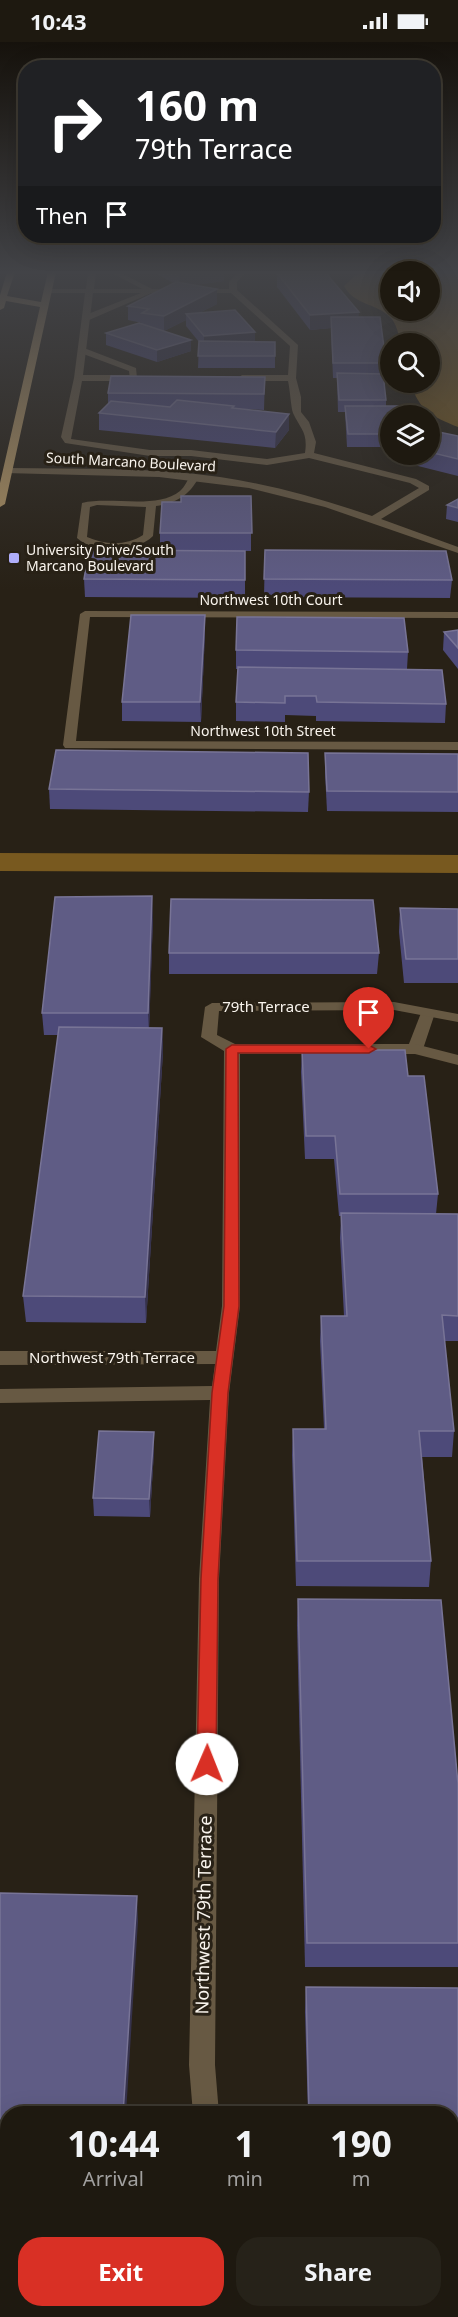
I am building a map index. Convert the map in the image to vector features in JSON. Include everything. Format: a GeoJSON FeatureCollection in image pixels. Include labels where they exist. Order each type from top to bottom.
{"type":"FeatureCollection","features":[{"type":"Feature","properties":{"kind":"main road"},"geometry":{"type":"LineString","coordinates":[[0,504],[4,468],[26,378]]}},
{"type":"Feature","properties":{"kind":"street"},"geometry":{"type":"LineString","coordinates":[[78,378],[66,437],[68,441],[150,453],[191,453],[267,462],[309,455],[413,481],[426,488],[375,518]]}},
{"type":"Feature","properties":{"kind":"street"},"geometry":{"type":"LineString","coordinates":[[292,378],[297,397],[297,412],[305,422],[310,442],[309,455]]}},
{"type":"Feature","properties":{"kind":"street","name":"South Marcano Boulevard"},"geometry":{"type":"LineString","coordinates":[[4,468],[139,473],[194,477],[250,485],[375,518],[458,550]]}},
{"type":"Feature","properties":{"kind":"street"},"geometry":{"type":"LineString","coordinates":[[151,502],[148,536],[141,542],[108,546],[91,543],[82,538],[86,505],[89,503],[151,502],[180,496],[187,490],[194,477]]}},
{"type":"Feature","properties":{"kind":"street","name":"Northwest 10th Court"},"geometry":{"type":"LineString","coordinates":[[69,745],[85,615],[458,615]]}},
{"type":"Feature","properties":{"kind":"street","name":"Northwest 10th Street"},"geometry":{"type":"LineString","coordinates":[[69,745],[458,746]]}},
{"type":"Feature","properties":{"kind":"street","name":"79th Terrace"},"geometry":{"type":"LineString","coordinates":[[232,1049],[209,1037],[212,1007],[394,1006],[458,1018]]}},
{"type":"Feature","properties":{"kind":"street"},"geometry":{"type":"LineString","coordinates":[[415,1049],[428,1013]]}},
{"type":"Feature","properties":{"kind":"street"},"geometry":{"type":"LineString","coordinates":[[232,1049],[415,1049],[458,1060]]}},
{"type":"Feature","properties":{"kind":"street","name":"Northwest 79th Terrace"},"geometry":{"type":"LineString","coordinates":[[205,2106],[202,2065],[209,1579],[220,1393],[231,1306],[232,1049]]}},
{"type":"Feature","properties":{"kind":"street","name":"Northwest 79th Terrace"},"geometry":{"type":"LineString","coordinates":[[0,1358],[224,1357]]}},
{"type":"Feature","properties":{"kind":"street"},"geometry":{"type":"LineString","coordinates":[[0,1396],[220,1393]]}},
{"type":"Feature","properties":{"kind":"shaded area"},"geometry":{"type":"Polygon","coordinates":[[[440,378],[458,378],[458,427],[440,419],[440,405],[421,405],[414,393],[440,393],[440,378]]]}},
{"type":"Feature","properties":{"kind":"building"},"geometry":{"type":"Polygon","coordinates":[[[111,378],[265,378],[264,394],[108,393],[111,378]]]}},
{"type":"Feature","properties":{"kind":"building"},"geometry":{"type":"Polygon","coordinates":[[[337,378],[380,378],[380,393],[385,393],[386,400],[339,400],[337,378]]]}},
{"type":"Feature","properties":{"kind":"building"},"geometry":{"type":"Polygon","coordinates":[[[177,400],[289,414],[276,432],[99,413],[111,401],[170,407],[177,400]]]}},
{"type":"Feature","properties":{"kind":"building"},"geometry":{"type":"Polygon","coordinates":[[[345,406],[380,406],[380,434],[348,434],[345,406]]]}},
{"type":"Feature","properties":{"kind":"building"},"geometry":{"type":"Polygon","coordinates":[[[440,432],[458,436],[458,459],[440,455],[440,432]]]}},
{"type":"Feature","properties":{"kind":"building"},"geometry":{"type":"Polygon","coordinates":[[[181,496],[251,496],[252,533],[160,533],[162,502],[181,502],[181,496]]]}},
{"type":"Feature","properties":{"kind":"building"},"geometry":{"type":"Polygon","coordinates":[[[458,499],[458,508],[447,505],[458,499]]]}},
{"type":"Feature","properties":{"kind":"building"},"geometry":{"type":"Polygon","coordinates":[[[89,550],[245,551],[245,580],[84,579],[89,550]]]}},
{"type":"Feature","properties":{"kind":"building"},"geometry":{"type":"Polygon","coordinates":[[[265,550],[446,551],[452,580],[264,579],[265,550]]]}},
{"type":"Feature","properties":{"kind":"building"},"geometry":{"type":"Polygon","coordinates":[[[131,615],[205,615],[200,702],[122,702],[131,615]]]}},
{"type":"Feature","properties":{"kind":"building"},"geometry":{"type":"Polygon","coordinates":[[[237,617],[404,618],[408,652],[236,650],[237,617]]]}},
{"type":"Feature","properties":{"kind":"building"},"geometry":{"type":"Polygon","coordinates":[[[458,630],[458,648],[444,632],[458,630]]]}},
{"type":"Feature","properties":{"kind":"building"},"geometry":{"type":"Polygon","coordinates":[[[238,667],[442,670],[446,704],[317,702],[316,696],[285,696],[285,703],[236,702],[238,667]]]}},
{"type":"Feature","properties":{"kind":"building"},"geometry":{"type":"Polygon","coordinates":[[[56,750],[308,753],[309,792],[49,789],[56,750]]]}},
{"type":"Feature","properties":{"kind":"building"},"geometry":{"type":"Polygon","coordinates":[[[325,753],[458,754],[458,792],[327,791],[325,753]]]}},
{"type":"Feature","properties":{"kind":"building"},"geometry":{"type":"Polygon","coordinates":[[[152,896],[148,1013],[42,1013],[55,897],[152,896]]]}},
{"type":"Feature","properties":{"kind":"building"},"geometry":{"type":"Polygon","coordinates":[[[171,899],[373,900],[379,953],[169,953],[171,899]]]}},
{"type":"Feature","properties":{"kind":"building"},"geometry":{"type":"Polygon","coordinates":[[[400,908],[458,909],[458,959],[406,959],[400,908]]]}},
{"type":"Feature","properties":{"kind":"building"},"geometry":{"type":"Polygon","coordinates":[[[59,1027],[162,1028],[145,1297],[23,1296],[59,1027]]]}},
{"type":"Feature","properties":{"kind":"building"},"geometry":{"type":"Polygon","coordinates":[[[302,1050],[405,1050],[408,1076],[424,1076],[438,1194],[340,1194],[335,1136],[306,1136],[302,1050]]]}},
{"type":"Feature","properties":{"kind":"building"},"geometry":{"type":"Polygon","coordinates":[[[341,1213],[458,1214],[458,1316],[442,1315],[454,1431],[419,1431],[431,1561],[297,1561],[293,1429],[326,1429],[321,1316],[347,1316],[341,1213]]]}},
{"type":"Feature","properties":{"kind":"building"},"geometry":{"type":"Polygon","coordinates":[[[99,1431],[154,1432],[149,1499],[93,1498],[99,1431]]]}},
{"type":"Feature","properties":{"kind":"building"},"geometry":{"type":"Polygon","coordinates":[[[298,1599],[441,1600],[458,1784],[458,1943],[307,1943],[298,1599]]]}},
{"type":"Feature","properties":{"kind":"building"},"geometry":{"type":"Polygon","coordinates":[[[0,1893],[137,1896],[124,2106],[0,2106],[0,1893]]]}},
{"type":"Feature","properties":{"kind":"building"},"geometry":{"type":"Polygon","coordinates":[[[306,1987],[458,1988],[458,2106],[309,2106],[306,1987]]]}},
{"type":"Feature","properties":{"kind":"waterway"},"geometry":{"type":"LineString","coordinates":[[0,862],[458,864]]}},
{"type":"Feature","properties":{"kind":"place","name":"University Drive/South Marcano Boulevard"},"geometry":{"type":"Point","coordinates":[14,558]}},
{"type":"Feature","properties":{"kind":"route"},"geometry":{"type":"LineString","coordinates":[[207,1764],[209,1579],[220,1393],[231,1306],[232,1049],[369,1049]]}}]}
